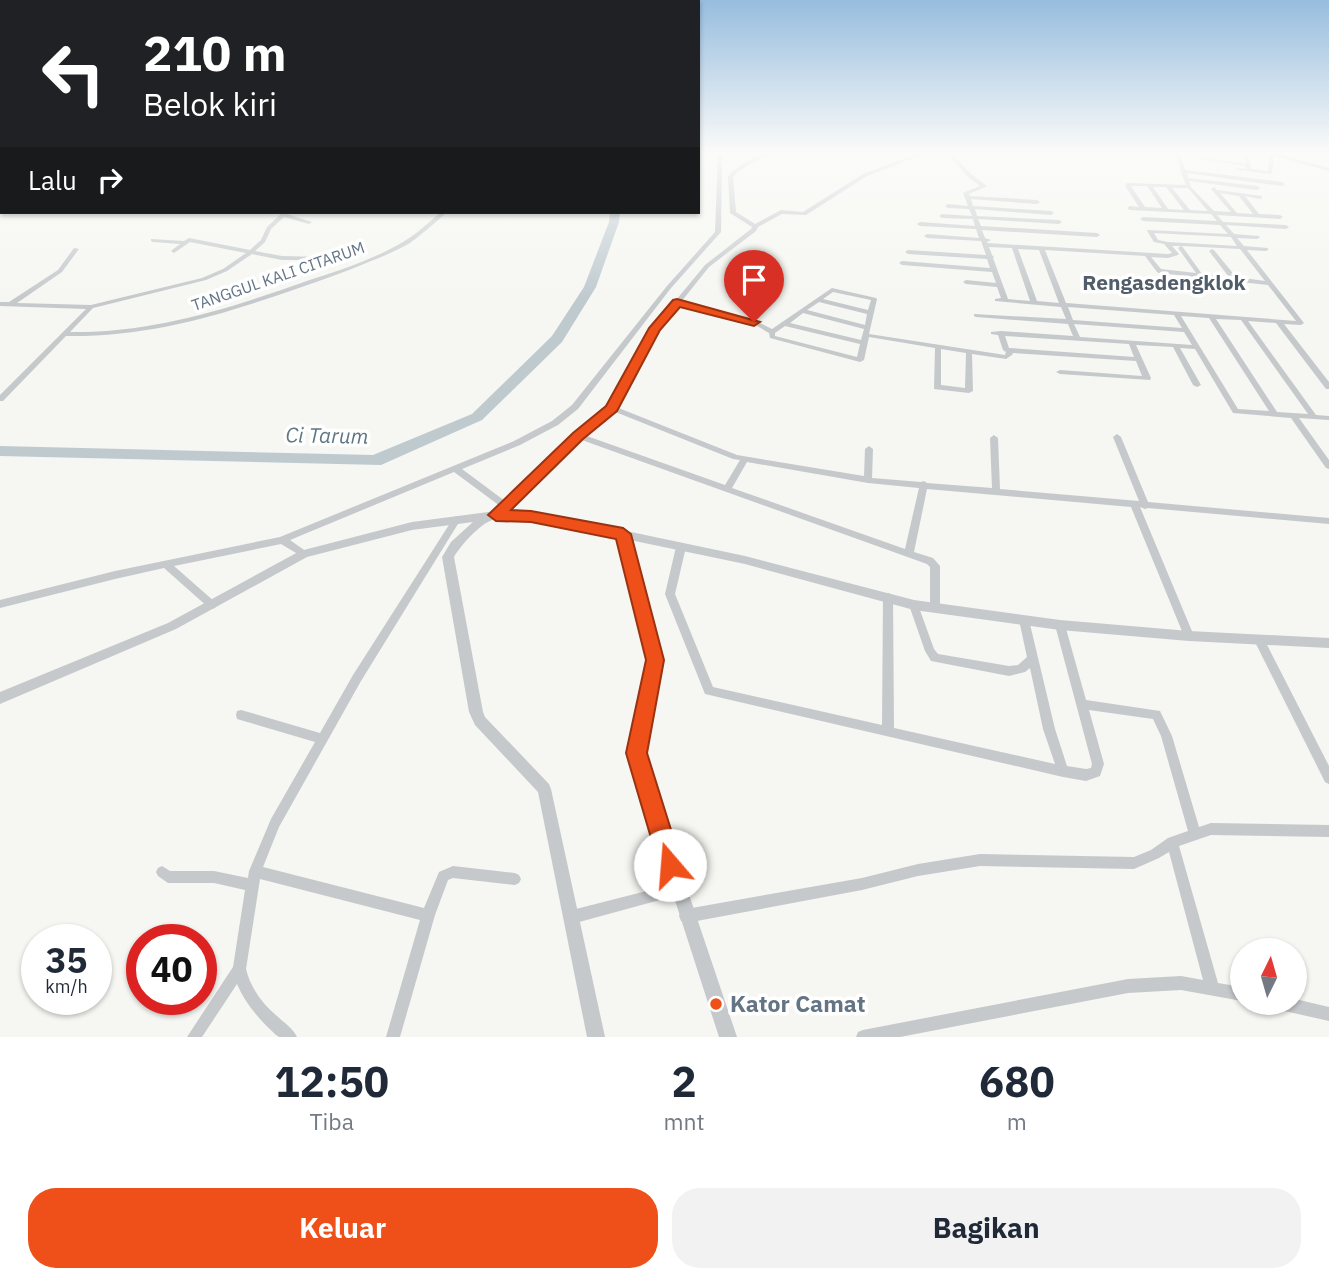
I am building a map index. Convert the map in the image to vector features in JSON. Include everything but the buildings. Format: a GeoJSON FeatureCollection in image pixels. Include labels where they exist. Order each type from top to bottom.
{"type":"FeatureCollection","features":[{"type":"Feature","properties":{"kind":"street"},"geometry":{"type":"LineString","coordinates":[[0,604],[282,540],[456,469],[528,438],[555,423],[575,407],[669,287],[719,230],[719,201]]}},
{"type":"Feature","properties":{"kind":"street"},"geometry":{"type":"LineString","coordinates":[[732,201],[733,214],[755,226]]}},
{"type":"Feature","properties":{"kind":"street"},"geometry":{"type":"LineString","coordinates":[[596,1037],[544,789],[480,721],[476,712],[448,557],[454,545],[505,505],[612,408],[655,328],[707,266],[755,226],[781,212],[805,214],[824,201]]}},
{"type":"Feature","properties":{"kind":"street"},"geometry":{"type":"LineString","coordinates":[[968,201],[1006,300]]}},
{"type":"Feature","properties":{"kind":"street"},"geometry":{"type":"LineString","coordinates":[[1029,201],[1037,202]]}},
{"type":"Feature","properties":{"kind":"street"},"geometry":{"type":"LineString","coordinates":[[1138,201],[1143,209]]}},
{"type":"Feature","properties":{"kind":"street"},"geometry":{"type":"LineString","coordinates":[[1160,201],[1166,210]]}},
{"type":"Feature","properties":{"kind":"street"},"geometry":{"type":"LineString","coordinates":[[1180,201],[1189,212]]}},
{"type":"Feature","properties":{"kind":"street"},"geometry":{"type":"LineString","coordinates":[[997,300],[1301,323],[1203,201]]}},
{"type":"Feature","properties":{"kind":"street"},"geometry":{"type":"LineString","coordinates":[[1225,201],[1236,214]]}},
{"type":"Feature","properties":{"kind":"street"},"geometry":{"type":"LineString","coordinates":[[1246,201],[1258,216]]}},
{"type":"Feature","properties":{"kind":"street"},"geometry":{"type":"LineString","coordinates":[[948,206],[1051,213]]}},
{"type":"Feature","properties":{"kind":"street"},"geometry":{"type":"LineString","coordinates":[[1130,208],[1280,217]]}},
{"type":"Feature","properties":{"kind":"street"},"geometry":{"type":"LineString","coordinates":[[0,304],[89,307],[211,277],[252,251],[263,241],[269,228],[285,214],[309,222]]}},
{"type":"Feature","properties":{"kind":"street","name":"TANGGUL KALI CITARUM"},"geometry":{"type":"LineString","coordinates":[[65,334],[84,335],[172,325],[237,307],[385,253],[407,242],[442,214]]}},
{"type":"Feature","properties":{"kind":"street"},"geometry":{"type":"LineString","coordinates":[[942,216],[1059,222]]}},
{"type":"Feature","properties":{"kind":"street"},"geometry":{"type":"LineString","coordinates":[[1143,219],[1286,227]]}},
{"type":"Feature","properties":{"kind":"street"},"geometry":{"type":"LineString","coordinates":[[920,224],[1097,235]]}},
{"type":"Feature","properties":{"kind":"street"},"geometry":{"type":"LineString","coordinates":[[1257,237],[1150,231],[1156,241],[1181,248],[1212,251],[1266,249]]}},
{"type":"Feature","properties":{"kind":"street"},"geometry":{"type":"LineString","coordinates":[[927,236],[1014,246],[1173,256],[1176,254],[1169,246]]}},
{"type":"Feature","properties":{"kind":"street"},"geometry":{"type":"LineString","coordinates":[[153,240],[189,240],[282,258],[326,260]]}},
{"type":"Feature","properties":{"kind":"street"},"geometry":{"type":"LineString","coordinates":[[174,251],[182,242]]}},
{"type":"Feature","properties":{"kind":"street"},"geometry":{"type":"LineString","coordinates":[[985,242],[1093,247],[1109,252]]}},
{"type":"Feature","properties":{"kind":"street"},"geometry":{"type":"LineString","coordinates":[[1014,246],[1034,302]]}},
{"type":"Feature","properties":{"kind":"street"},"geometry":{"type":"LineString","coordinates":[[1169,246],[1243,250]]}},
{"type":"Feature","properties":{"kind":"street"},"geometry":{"type":"LineString","coordinates":[[1041,248],[1077,339]]}},
{"type":"Feature","properties":{"kind":"street"},"geometry":{"type":"LineString","coordinates":[[1181,248],[1200,275]]}},
{"type":"Feature","properties":{"kind":"street"},"geometry":{"type":"LineString","coordinates":[[10,304],[60,271],[76,249]]}},
{"type":"Feature","properties":{"kind":"street"},"geometry":{"type":"LineString","coordinates":[[1212,251],[1233,278]]}},
{"type":"Feature","properties":{"kind":"street"},"geometry":{"type":"LineString","coordinates":[[908,252],[991,257]]}},
{"type":"Feature","properties":{"kind":"street"},"geometry":{"type":"LineString","coordinates":[[1146,254],[1159,271],[1270,283]]}},
{"type":"Feature","properties":{"kind":"street"},"geometry":{"type":"LineString","coordinates":[[902,263],[995,270]]}},
{"type":"Feature","properties":{"kind":"street"},"geometry":{"type":"LineString","coordinates":[[966,282],[1000,285]]}},
{"type":"Feature","properties":{"kind":"street"},"geometry":{"type":"LineString","coordinates":[[832,290],[874,299],[860,360],[772,337],[772,332],[832,290]]}},
{"type":"Feature","properties":{"kind":"street"},"geometry":{"type":"LineString","coordinates":[[818,300],[871,313]]}},
{"type":"Feature","properties":{"kind":"street"},"geometry":{"type":"LineString","coordinates":[[677,303],[754,322],[772,332]]}},
{"type":"Feature","properties":{"kind":"street"},"geometry":{"type":"LineString","coordinates":[[0,399],[89,307]]}},
{"type":"Feature","properties":{"kind":"street"},"geometry":{"type":"LineString","coordinates":[[803,311],[866,336]]}},
{"type":"Feature","properties":{"kind":"street"},"geometry":{"type":"LineString","coordinates":[[1176,313],[1236,411],[1329,418]]}},
{"type":"Feature","properties":{"kind":"street"},"geometry":{"type":"LineString","coordinates":[[976,315],[1186,330]]}},
{"type":"Feature","properties":{"kind":"street"},"geometry":{"type":"LineString","coordinates":[[1211,316],[1275,414]]}},
{"type":"Feature","properties":{"kind":"street"},"geometry":{"type":"LineString","coordinates":[[1243,318],[1313,416]]}},
{"type":"Feature","properties":{"kind":"street"},"geometry":{"type":"LineString","coordinates":[[1279,322],[1329,387]]}},
{"type":"Feature","properties":{"kind":"street"},"geometry":{"type":"LineString","coordinates":[[787,324],[1006,358],[1010,354],[1009,350]]}},
{"type":"Feature","properties":{"kind":"street"},"geometry":{"type":"LineString","coordinates":[[1139,359],[1006,350],[997,333],[1197,347]]}},
{"type":"Feature","properties":{"kind":"street"},"geometry":{"type":"LineString","coordinates":[[1060,372],[1147,378],[1130,342]]}},
{"type":"Feature","properties":{"kind":"street"},"geometry":{"type":"LineString","coordinates":[[1175,345],[1196,385]]}},
{"type":"Feature","properties":{"kind":"street"},"geometry":{"type":"LineString","coordinates":[[939,347],[937,387],[969,391],[969,352]]}},
{"type":"Feature","properties":{"kind":"street"},"geometry":{"type":"LineString","coordinates":[[612,408],[724,453],[868,480],[1329,521]]}},
{"type":"Feature","properties":{"kind":"street"},"geometry":{"type":"LineString","coordinates":[[1293,415],[1329,466]]}},
{"type":"Feature","properties":{"kind":"street"},"geometry":{"type":"LineString","coordinates":[[578,436],[930,561],[935,566],[935,608]]}},
{"type":"Feature","properties":{"kind":"street"},"geometry":{"type":"LineString","coordinates":[[1117,437],[1189,636]]}},
{"type":"Feature","properties":{"kind":"street"},"geometry":{"type":"LineString","coordinates":[[994,438],[996,492]]}},
{"type":"Feature","properties":{"kind":"street"},"geometry":{"type":"LineString","coordinates":[[868,480],[869,449]]}},
{"type":"Feature","properties":{"kind":"street"},"geometry":{"type":"LineString","coordinates":[[728,488],[745,458]]}},
{"type":"Feature","properties":{"kind":"street"},"geometry":{"type":"LineString","coordinates":[[456,469],[505,505]]}},
{"type":"Feature","properties":{"kind":"street"},"geometry":{"type":"LineString","coordinates":[[909,553],[924,484]]}},
{"type":"Feature","properties":{"kind":"street"},"geometry":{"type":"LineString","coordinates":[[0,698],[122,648],[212,605],[304,554],[382,532],[491,515],[531,517],[623,534],[745,560],[914,605],[1060,625],[1189,636],[1329,643]]}},
{"type":"Feature","properties":{"kind":"street"},"geometry":{"type":"LineString","coordinates":[[290,1037],[253,1002],[246,992],[239,969],[254,871],[275,823],[357,678],[457,519]]}},
{"type":"Feature","properties":{"kind":"street"},"geometry":{"type":"LineString","coordinates":[[623,534],[655,660],[636,753],[686,916],[728,1037]]}},
{"type":"Feature","properties":{"kind":"street"},"geometry":{"type":"LineString","coordinates":[[282,540],[304,554]]}},
{"type":"Feature","properties":{"kind":"street"},"geometry":{"type":"LineString","coordinates":[[681,547],[670,594],[709,691],[1086,775],[1098,769],[1060,625]]}},
{"type":"Feature","properties":{"kind":"street"},"geometry":{"type":"LineString","coordinates":[[166,565],[212,605]]}},
{"type":"Feature","properties":{"kind":"street"},"geometry":{"type":"LineString","coordinates":[[888,597],[888,730]]}},
{"type":"Feature","properties":{"kind":"street"},"geometry":{"type":"LineString","coordinates":[[914,605],[930,652],[935,658],[1009,671],[1021,669],[1033,659]]}},
{"type":"Feature","properties":{"kind":"street"},"geometry":{"type":"LineString","coordinates":[[1024,620],[1063,771]]}},
{"type":"Feature","properties":{"kind":"street"},"geometry":{"type":"LineString","coordinates":[[1259,640],[1329,778]]}},
{"type":"Feature","properties":{"kind":"street"},"geometry":{"type":"LineString","coordinates":[[1082,704],[1156,715],[1166,736],[1195,835]]}},
{"type":"Feature","properties":{"kind":"street"},"geometry":{"type":"LineString","coordinates":[[241,715],[322,740]]}},
{"type":"Feature","properties":{"kind":"street"},"geometry":{"type":"LineString","coordinates":[[686,916],[980,860],[1134,863],[1155,855],[1172,842],[1211,829],[1329,831]]}},
{"type":"Feature","properties":{"kind":"street"},"geometry":{"type":"LineString","coordinates":[[1172,842],[1212,987]]}},
{"type":"Feature","properties":{"kind":"street"},"geometry":{"type":"LineString","coordinates":[[254,871],[428,915]]}},
{"type":"Feature","properties":{"kind":"street"},"geometry":{"type":"LineString","coordinates":[[162,872],[167,877],[214,877],[251,885]]}},
{"type":"Feature","properties":{"kind":"street"},"geometry":{"type":"LineString","coordinates":[[393,1037],[428,915],[443,876],[449,873],[515,879]]}},
{"type":"Feature","properties":{"kind":"street"},"geometry":{"type":"LineString","coordinates":[[572,917],[678,889]]}},
{"type":"Feature","properties":{"kind":"street"},"geometry":{"type":"LineString","coordinates":[[194,1037],[239,969]]}},
{"type":"Feature","properties":{"kind":"street"},"geometry":{"type":"LineString","coordinates":[[863,1037],[919,1032],[1128,986],[1181,983],[1230,991]]}},
{"type":"Feature","properties":{"kind":"street"},"geometry":{"type":"LineString","coordinates":[[1307,1009],[1329,1014]]}},
{"type":"Feature","properties":{"kind":"waterway","name":"Ci Tarum"},"geometry":{"type":"LineString","coordinates":[[0,451],[375,461],[477,417],[557,339],[590,287],[615,214]]}},
{"type":"Feature","properties":{"kind":"place","name":"Kator Camat"},"geometry":{"type":"Point","coordinates":[716,1004]}},
{"type":"Feature","properties":{"kind":"district","name":"Rengasdengklok"},"geometry":{"type":"Point","coordinates":[1164,283]}},
{"type":"Feature","properties":{"kind":"route"},"geometry":{"type":"LineString","coordinates":[[670,865],[636,753],[655,660],[623,534],[555,520],[496,515],[578,436],[612,408],[655,328],[677,303],[754,322]]}}]}
